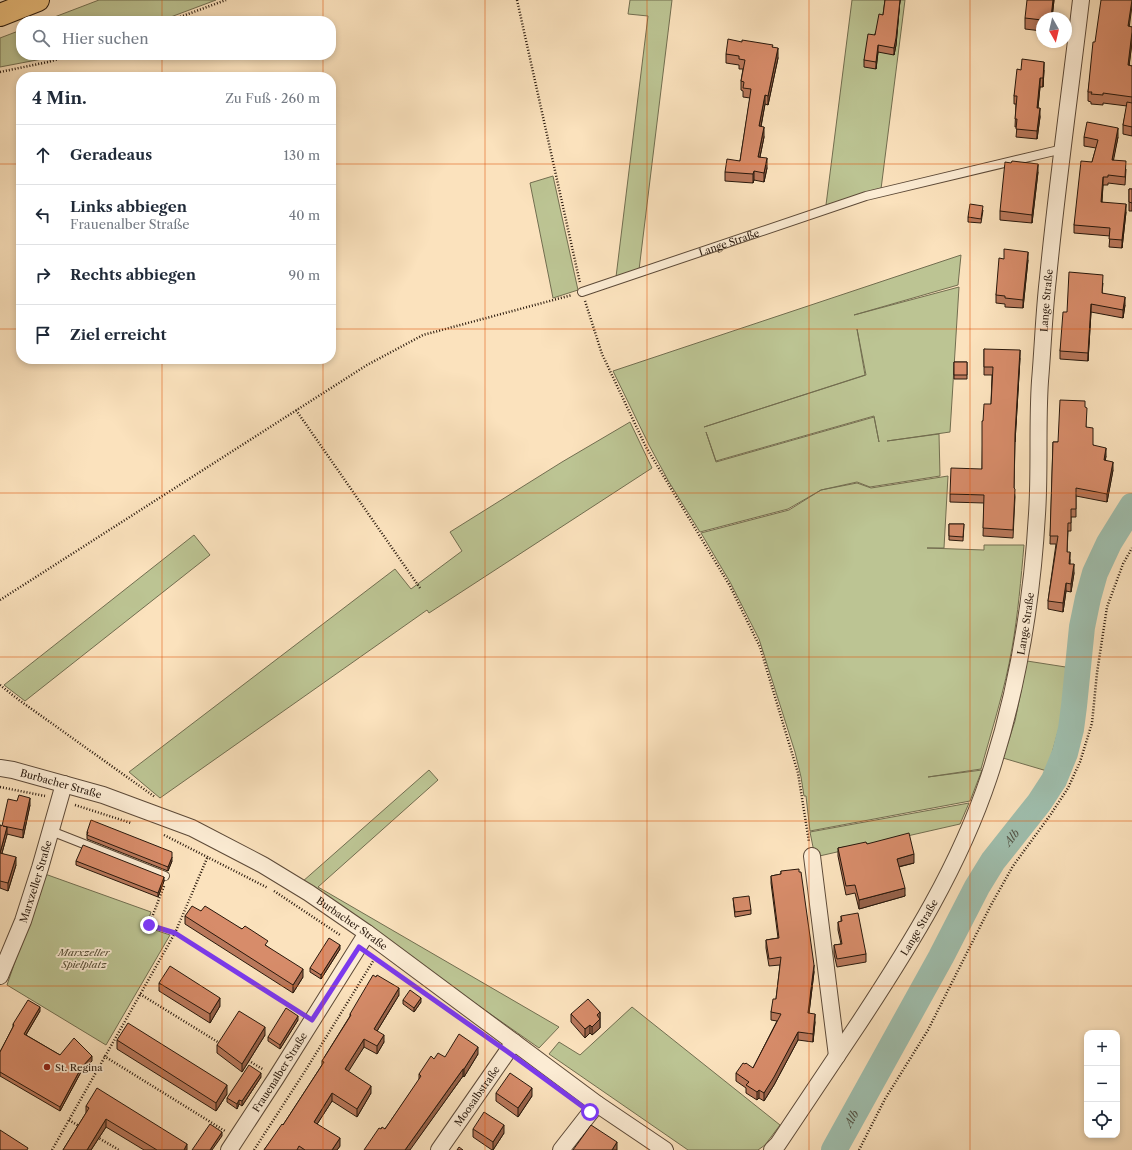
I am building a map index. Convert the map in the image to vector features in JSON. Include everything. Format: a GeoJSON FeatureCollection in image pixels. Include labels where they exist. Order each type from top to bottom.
{"type":"FeatureCollection","features":[{"type":"Feature","properties":{"kind":"highway"},"geometry":{"type":"LineString","coordinates":[[0,15],[38,0]]}},
{"type":"Feature","properties":{"kind":"street","name":"Lange Straße"},"geometry":{"type":"LineString","coordinates":[[772,1150],[778,1144],[837,1056],[923,922],[948,875],[972,820],[989,777],[1008,712],[1027,618],[1033,569],[1037,512],[1040,378],[1048,279],[1081,0]]}},
{"type":"Feature","properties":{"kind":"street","name":"Burbacher Straße"},"geometry":{"type":"LineString","coordinates":[[0,768],[13,770],[111,798],[192,828],[263,865],[309,893],[367,933],[597,1104],[666,1150]]}},
{"type":"Feature","properties":{"kind":"street","name":"Marxzeller Straße"},"geometry":{"type":"LineString","coordinates":[[0,976],[23,921],[64,784]]}},
{"type":"Feature","properties":{"kind":"street"},"geometry":{"type":"LineString","coordinates":[[812,856],[837,1056]]}},
{"type":"Feature","properties":{"kind":"street","name":"Frauenalber Straße"},"geometry":{"type":"LineString","coordinates":[[233,1144],[367,933]]}},
{"type":"Feature","properties":{"kind":"street","name":"Moosalbstraße"},"geometry":{"type":"LineString","coordinates":[[439,1150],[514,1042]]}},
{"type":"Feature","properties":{"kind":"street"},"geometry":{"type":"LineString","coordinates":[[561,1150],[597,1104]]}},
{"type":"Feature","properties":{"kind":"lane","name":"Lange Straße"},"geometry":{"type":"LineString","coordinates":[[582,292],[866,196],[1063,149]]}},
{"type":"Feature","properties":{"kind":"lane"},"geometry":{"type":"LineString","coordinates":[[50,831],[165,876]]}},
{"type":"Feature","properties":{"kind":"path"},"geometry":{"type":"LineString","coordinates":[[183,16],[226,0]]}},
{"type":"Feature","properties":{"kind":"path"},"geometry":{"type":"LineString","coordinates":[[517,0],[582,292],[602,354],[646,447],[730,586],[760,647],[798,773],[812,856]]}},
{"type":"Feature","properties":{"kind":"path"},"geometry":{"type":"LineString","coordinates":[[0,72],[55,60]]}},
{"type":"Feature","properties":{"kind":"path"},"geometry":{"type":"LineString","coordinates":[[0,600],[367,365],[423,335],[582,292]]}},
{"type":"Feature","properties":{"kind":"path"},"geometry":{"type":"LineString","coordinates":[[296,410],[420,588]]}},
{"type":"Feature","properties":{"kind":"path"},"geometry":{"type":"LineString","coordinates":[[858,1150],[885,1099],[928,1030],[991,905],[1013,866],[1064,795],[1080,762],[1092,723],[1097,673],[1107,607],[1123,564],[1132,548]]}},
{"type":"Feature","properties":{"kind":"path"},"geometry":{"type":"LineString","coordinates":[[0,685],[157,798]]}},
{"type":"Feature","properties":{"kind":"path"},"geometry":{"type":"LineString","coordinates":[[0,787],[59,799],[135,825]]}},
{"type":"Feature","properties":{"kind":"path"},"geometry":{"type":"LineString","coordinates":[[158,832],[270,889],[375,958],[254,1150]]}},
{"type":"Feature","properties":{"kind":"path"},"geometry":{"type":"LineString","coordinates":[[52,1150],[175,933],[215,839]]}},
{"type":"Feature","properties":{"kind":"path"},"geometry":{"type":"LineString","coordinates":[[165,876],[167,877],[149,925],[175,933],[312,1020]]}},
{"type":"Feature","properties":{"kind":"path"},"geometry":{"type":"LineString","coordinates":[[140,994],[224,1046]]}},
{"type":"Feature","properties":{"kind":"path"},"geometry":{"type":"LineString","coordinates":[[104,1056],[233,1144]]}},
{"type":"Feature","properties":{"kind":"path"},"geometry":{"type":"LineString","coordinates":[[244,1058],[276,1078]]}},
{"type":"Feature","properties":{"kind":"path"},"geometry":{"type":"LineString","coordinates":[[69,1120],[82,1128]]}},
{"type":"Feature","properties":{"kind":"path"},"geometry":{"type":"LineString","coordinates":[[94,1135],[119,1150]]}},
{"type":"Feature","properties":{"kind":"green space"},"geometry":{"type":"Polygon","coordinates":[[[99,0],[216,0],[173,16],[57,16],[99,0]]]}},
{"type":"Feature","properties":{"kind":"green space"},"geometry":{"type":"Polygon","coordinates":[[[630,0],[672,0],[639,270],[616,277],[648,16],[628,14],[630,0]]]}},
{"type":"Feature","properties":{"kind":"green space"},"geometry":{"type":"Polygon","coordinates":[[[852,0],[905,0],[881,189],[826,205],[852,0]]]}},
{"type":"Feature","properties":{"kind":"green space"},"geometry":{"type":"Polygon","coordinates":[[[16,32],[16,60],[37,60],[0,67],[0,38],[16,32]]]}},
{"type":"Feature","properties":{"kind":"green space"},"geometry":{"type":"Polygon","coordinates":[[[553,176],[578,290],[553,298],[530,183],[553,176]]]}},
{"type":"Feature","properties":{"kind":"green space"},"geometry":{"type":"Polygon","coordinates":[[[961,255],[958,285],[854,315],[959,287],[950,432],[887,441],[939,434],[940,476],[870,487],[857,482],[821,490],[788,509],[700,532],[669,482],[649,445],[613,371],[961,255]],[[857,329],[865,375],[704,427],[866,375],[857,329]],[[874,416],[716,461],[706,432],[716,462],[874,417],[879,442],[874,416]]]}},
{"type":"Feature","properties":{"kind":"green space"},"geometry":{"type":"Polygon","coordinates":[[[630,422],[652,468],[429,613],[427,610],[160,798],[129,772],[395,569],[411,589],[462,551],[450,532],[562,462],[630,422]]]}},
{"type":"Feature","properties":{"kind":"green space"},"geometry":{"type":"Polygon","coordinates":[[[948,476],[944,548],[927,548],[984,550],[984,545],[1024,545],[1018,609],[1006,679],[981,769],[928,777],[982,770],[970,801],[810,831],[806,796],[804,796],[795,752],[759,639],[730,582],[701,533],[789,510],[821,490],[857,483],[871,488],[948,476]]]}},
{"type":"Feature","properties":{"kind":"green space"},"geometry":{"type":"Polygon","coordinates":[[[194,535],[210,555],[25,701],[4,685],[194,535]]]}},
{"type":"Feature","properties":{"kind":"green space"},"geometry":{"type":"Polygon","coordinates":[[[1027,661],[1072,668],[1063,714],[1047,771],[1003,758],[1015,721],[1027,661]]]}},
{"type":"Feature","properties":{"kind":"green space"},"geometry":{"type":"Polygon","coordinates":[[[429,770],[438,780],[318,887],[559,1027],[539,1048],[302,882],[429,770]]]}},
{"type":"Feature","properties":{"kind":"green space"},"geometry":{"type":"Polygon","coordinates":[[[969,803],[960,824],[815,857],[810,832],[969,803]]]}},
{"type":"Feature","properties":{"kind":"green space","name":"Marxzeller Spielplatz"},"geometry":{"type":"Polygon","coordinates":[[[45,874],[151,912],[146,927],[170,935],[106,1045],[7,985],[45,874]]]}},
{"type":"Feature","properties":{"kind":"green space"},"geometry":{"type":"Polygon","coordinates":[[[632,1007],[780,1125],[765,1145],[758,1150],[688,1150],[549,1054],[559,1042],[580,1055],[632,1007]]]}},
{"type":"Feature","properties":{"kind":"building"},"geometry":{"type":"Polygon","coordinates":[[[885,0],[900,0],[894,48],[878,45],[876,62],[864,60],[868,34],[875,35],[879,14],[883,15],[885,0]]]}},
{"type":"Feature","properties":{"kind":"building"},"geometry":{"type":"Polygon","coordinates":[[[1027,0],[1053,0],[1052,12],[1036,12],[1036,19],[1025,18],[1027,0]]]}},
{"type":"Feature","properties":{"kind":"building"},"geometry":{"type":"Polygon","coordinates":[[[1101,0],[1132,0],[1128,26],[1132,27],[1132,32],[1128,65],[1132,66],[1132,97],[1103,93],[1103,95],[1091,94],[1092,92],[1088,92],[1093,42],[1095,42],[1101,0]]]}},
{"type":"Feature","properties":{"kind":"building"},"geometry":{"type":"Polygon","coordinates":[[[728,39],[773,45],[772,47],[778,48],[768,96],[765,95],[759,126],[764,127],[758,157],[767,158],[764,173],[754,171],[753,174],[725,172],[727,159],[740,161],[751,89],[743,88],[744,82],[741,81],[745,60],[739,59],[739,56],[726,54],[728,39]]]}},
{"type":"Feature","properties":{"kind":"building"},"geometry":{"type":"Polygon","coordinates":[[[1022,59],[1044,62],[1043,78],[1040,78],[1037,108],[1040,108],[1037,131],[1016,129],[1017,119],[1015,119],[1017,96],[1014,96],[1017,69],[1021,70],[1022,59]]]}},
{"type":"Feature","properties":{"kind":"building"},"geometry":{"type":"Polygon","coordinates":[[[1127,102],[1132,103],[1132,127],[1123,125],[1127,102]]]}},
{"type":"Feature","properties":{"kind":"building"},"geometry":{"type":"Polygon","coordinates":[[[1087,122],[1118,128],[1112,160],[1126,161],[1125,177],[1108,175],[1108,177],[1103,177],[1101,202],[1126,204],[1122,240],[1109,239],[1110,228],[1074,225],[1081,161],[1092,162],[1098,140],[1084,137],[1087,122]]]}},
{"type":"Feature","properties":{"kind":"building"},"geometry":{"type":"Polygon","coordinates":[[[1012,161],[1038,164],[1032,215],[1000,211],[1005,162],[1011,163],[1012,161]]]}},
{"type":"Feature","properties":{"kind":"building"},"geometry":{"type":"Polygon","coordinates":[[[1129,189],[1132,189],[1132,203],[1129,202],[1129,189]]]}},
{"type":"Feature","properties":{"kind":"building"},"geometry":{"type":"Polygon","coordinates":[[[970,204],[983,206],[981,219],[968,217],[970,204]]]}},
{"type":"Feature","properties":{"kind":"building"},"geometry":{"type":"Polygon","coordinates":[[[1004,249],[1028,252],[1023,300],[1005,298],[1005,296],[996,295],[999,258],[1004,259],[1004,249]]]}},
{"type":"Feature","properties":{"kind":"building"},"geometry":{"type":"Polygon","coordinates":[[[1069,272],[1103,275],[1102,293],[1125,297],[1123,310],[1091,304],[1088,353],[1060,351],[1063,312],[1067,312],[1069,272]]]}},
{"type":"Feature","properties":{"kind":"building"},"geometry":{"type":"Polygon","coordinates":[[[984,349],[1020,350],[1015,434],[1013,530],[983,528],[984,495],[950,494],[951,468],[982,469],[982,421],[984,404],[991,404],[993,367],[984,367],[984,349]]]}},
{"type":"Feature","properties":{"kind":"building"},"geometry":{"type":"Polygon","coordinates":[[[954,362],[967,362],[967,375],[954,375],[954,362]]]}},
{"type":"Feature","properties":{"kind":"building"},"geometry":{"type":"Polygon","coordinates":[[[1060,400],[1085,401],[1085,407],[1087,408],[1086,427],[1093,428],[1093,445],[1106,448],[1104,460],[1113,462],[1107,494],[1076,488],[1076,509],[1071,509],[1071,523],[1068,523],[1067,552],[1070,552],[1069,564],[1074,564],[1071,584],[1066,583],[1063,603],[1048,601],[1058,536],[1050,536],[1053,442],[1058,442],[1060,400]]]}},
{"type":"Feature","properties":{"kind":"building"},"geometry":{"type":"Polygon","coordinates":[[[949,524],[964,524],[963,537],[949,536],[949,524]]]}},
{"type":"Feature","properties":{"kind":"building"},"geometry":{"type":"Polygon","coordinates":[[[19,795],[30,798],[23,830],[3,826],[7,827],[0,853],[0,825],[2,826],[8,799],[17,801],[19,795]]]}},
{"type":"Feature","properties":{"kind":"building"},"geometry":{"type":"Polygon","coordinates":[[[91,820],[172,852],[172,857],[168,867],[87,835],[91,820]]]}},
{"type":"Feature","properties":{"kind":"building"},"geometry":{"type":"Polygon","coordinates":[[[909,833],[914,854],[897,859],[905,888],[859,900],[855,885],[846,886],[838,848],[866,842],[867,844],[909,833]]]}},
{"type":"Feature","properties":{"kind":"building"},"geometry":{"type":"Polygon","coordinates":[[[83,845],[164,877],[158,893],[76,861],[83,845]]]}},
{"type":"Feature","properties":{"kind":"building"},"geometry":{"type":"Polygon","coordinates":[[[0,853],[16,857],[8,883],[0,881],[0,853]]]}},
{"type":"Feature","properties":{"kind":"building"},"geometry":{"type":"Polygon","coordinates":[[[799,869],[799,872],[801,872],[814,965],[808,1013],[815,1014],[813,1034],[798,1032],[764,1093],[759,1090],[757,1092],[746,1085],[749,1082],[736,1073],[743,1063],[746,1063],[753,1068],[781,1014],[771,1012],[773,999],[776,999],[781,957],[769,959],[766,940],[779,938],[771,876],[781,874],[781,871],[799,869]]]}},
{"type":"Feature","properties":{"kind":"building"},"geometry":{"type":"Polygon","coordinates":[[[749,896],[751,910],[735,912],[733,898],[749,896]]]}},
{"type":"Feature","properties":{"kind":"building"},"geometry":{"type":"Polygon","coordinates":[[[192,906],[201,911],[205,906],[242,929],[245,926],[268,941],[265,945],[303,969],[293,985],[185,916],[192,906]]]}},
{"type":"Feature","properties":{"kind":"building"},"geometry":{"type":"Polygon","coordinates":[[[858,913],[866,954],[837,959],[834,945],[842,944],[838,922],[842,921],[841,916],[858,913]]]}},
{"type":"Feature","properties":{"kind":"building"},"geometry":{"type":"Polygon","coordinates":[[[329,938],[340,945],[321,975],[310,968],[329,938]]]}},
{"type":"Feature","properties":{"kind":"building"},"geometry":{"type":"Polygon","coordinates":[[[170,966],[220,998],[210,1014],[159,983],[170,966]]]}},
{"type":"Feature","properties":{"kind":"building"},"geometry":{"type":"Polygon","coordinates":[[[373,975],[376,977],[377,975],[399,988],[374,1029],[384,1035],[377,1046],[364,1039],[345,1069],[371,1086],[357,1109],[332,1093],[314,1122],[340,1138],[332,1150],[305,1150],[299,1146],[297,1150],[264,1150],[282,1124],[283,1125],[324,1062],[322,1061],[351,1015],[350,1014],[373,975]]]}},
{"type":"Feature","properties":{"kind":"building"},"geometry":{"type":"Polygon","coordinates":[[[410,990],[421,998],[414,1008],[403,1000],[410,990]]]}},
{"type":"Feature","properties":{"kind":"building"},"geometry":{"type":"Polygon","coordinates":[[[588,999],[600,1012],[597,1015],[600,1019],[592,1027],[590,1025],[585,1029],[571,1014],[588,999]]]}},
{"type":"Feature","properties":{"kind":"building"},"geometry":{"type":"Polygon","coordinates":[[[28,1000],[40,1007],[24,1034],[60,1055],[74,1038],[92,1056],[81,1068],[60,1107],[0,1072],[0,1052],[14,1025],[13,1024],[28,1000]]]}},
{"type":"Feature","properties":{"kind":"building"},"geometry":{"type":"Polygon","coordinates":[[[286,1008],[298,1016],[280,1045],[268,1037],[286,1008]]]}},
{"type":"Feature","properties":{"kind":"building"},"geometry":{"type":"Polygon","coordinates":[[[239,1011],[265,1027],[242,1064],[217,1045],[239,1011]]]}},
{"type":"Feature","properties":{"kind":"building"},"geometry":{"type":"Polygon","coordinates":[[[128,1023],[227,1085],[216,1103],[117,1040],[128,1023]]]}},
{"type":"Feature","properties":{"kind":"building"},"geometry":{"type":"Polygon","coordinates":[[[459,1034],[478,1047],[464,1069],[405,1150],[364,1150],[379,1128],[381,1129],[382,1127],[385,1129],[421,1076],[419,1074],[431,1056],[434,1059],[438,1053],[445,1057],[459,1034]]]}},
{"type":"Feature","properties":{"kind":"building"},"geometry":{"type":"Polygon","coordinates":[[[249,1065],[261,1073],[242,1101],[239,1100],[237,1104],[227,1098],[249,1065]]]}},
{"type":"Feature","properties":{"kind":"building"},"geometry":{"type":"Polygon","coordinates":[[[510,1073],[532,1088],[518,1108],[496,1093],[510,1073]]]}},
{"type":"Feature","properties":{"kind":"building"},"geometry":{"type":"Polygon","coordinates":[[[97,1088],[187,1144],[184,1150],[157,1150],[106,1119],[87,1150],[63,1150],[89,1108],[86,1106],[97,1088]]]}},
{"type":"Feature","properties":{"kind":"building"},"geometry":{"type":"Polygon","coordinates":[[[484,1112],[504,1125],[493,1142],[473,1129],[484,1112]]]}},
{"type":"Feature","properties":{"kind":"building"},"geometry":{"type":"Polygon","coordinates":[[[210,1124],[222,1132],[210,1150],[192,1150],[210,1124]]]}},
{"type":"Feature","properties":{"kind":"building"},"geometry":{"type":"Polygon","coordinates":[[[591,1125],[617,1142],[612,1150],[573,1150],[591,1125]]]}},
{"type":"Feature","properties":{"kind":"building"},"geometry":{"type":"Polygon","coordinates":[[[0,1130],[28,1148],[27,1150],[0,1150],[0,1130]]]}},
{"type":"Feature","properties":{"kind":"waterway","name":"Alb"},"geometry":{"type":"LineString","coordinates":[[834,1150],[941,957],[977,887],[993,861],[1039,803],[1054,780],[1065,753],[1071,729],[1082,627],[1095,573],[1109,543],[1132,506]]}},
{"type":"Feature","properties":{"kind":"place","name":"St. Regina"},"geometry":{"type":"Point","coordinates":[47,1067]}},
{"type":"Feature","properties":{"kind":"route"},"geometry":{"type":"LineString","coordinates":[[149,925],[175,933],[312,1020],[359,947],[590,1112]]}}]}
